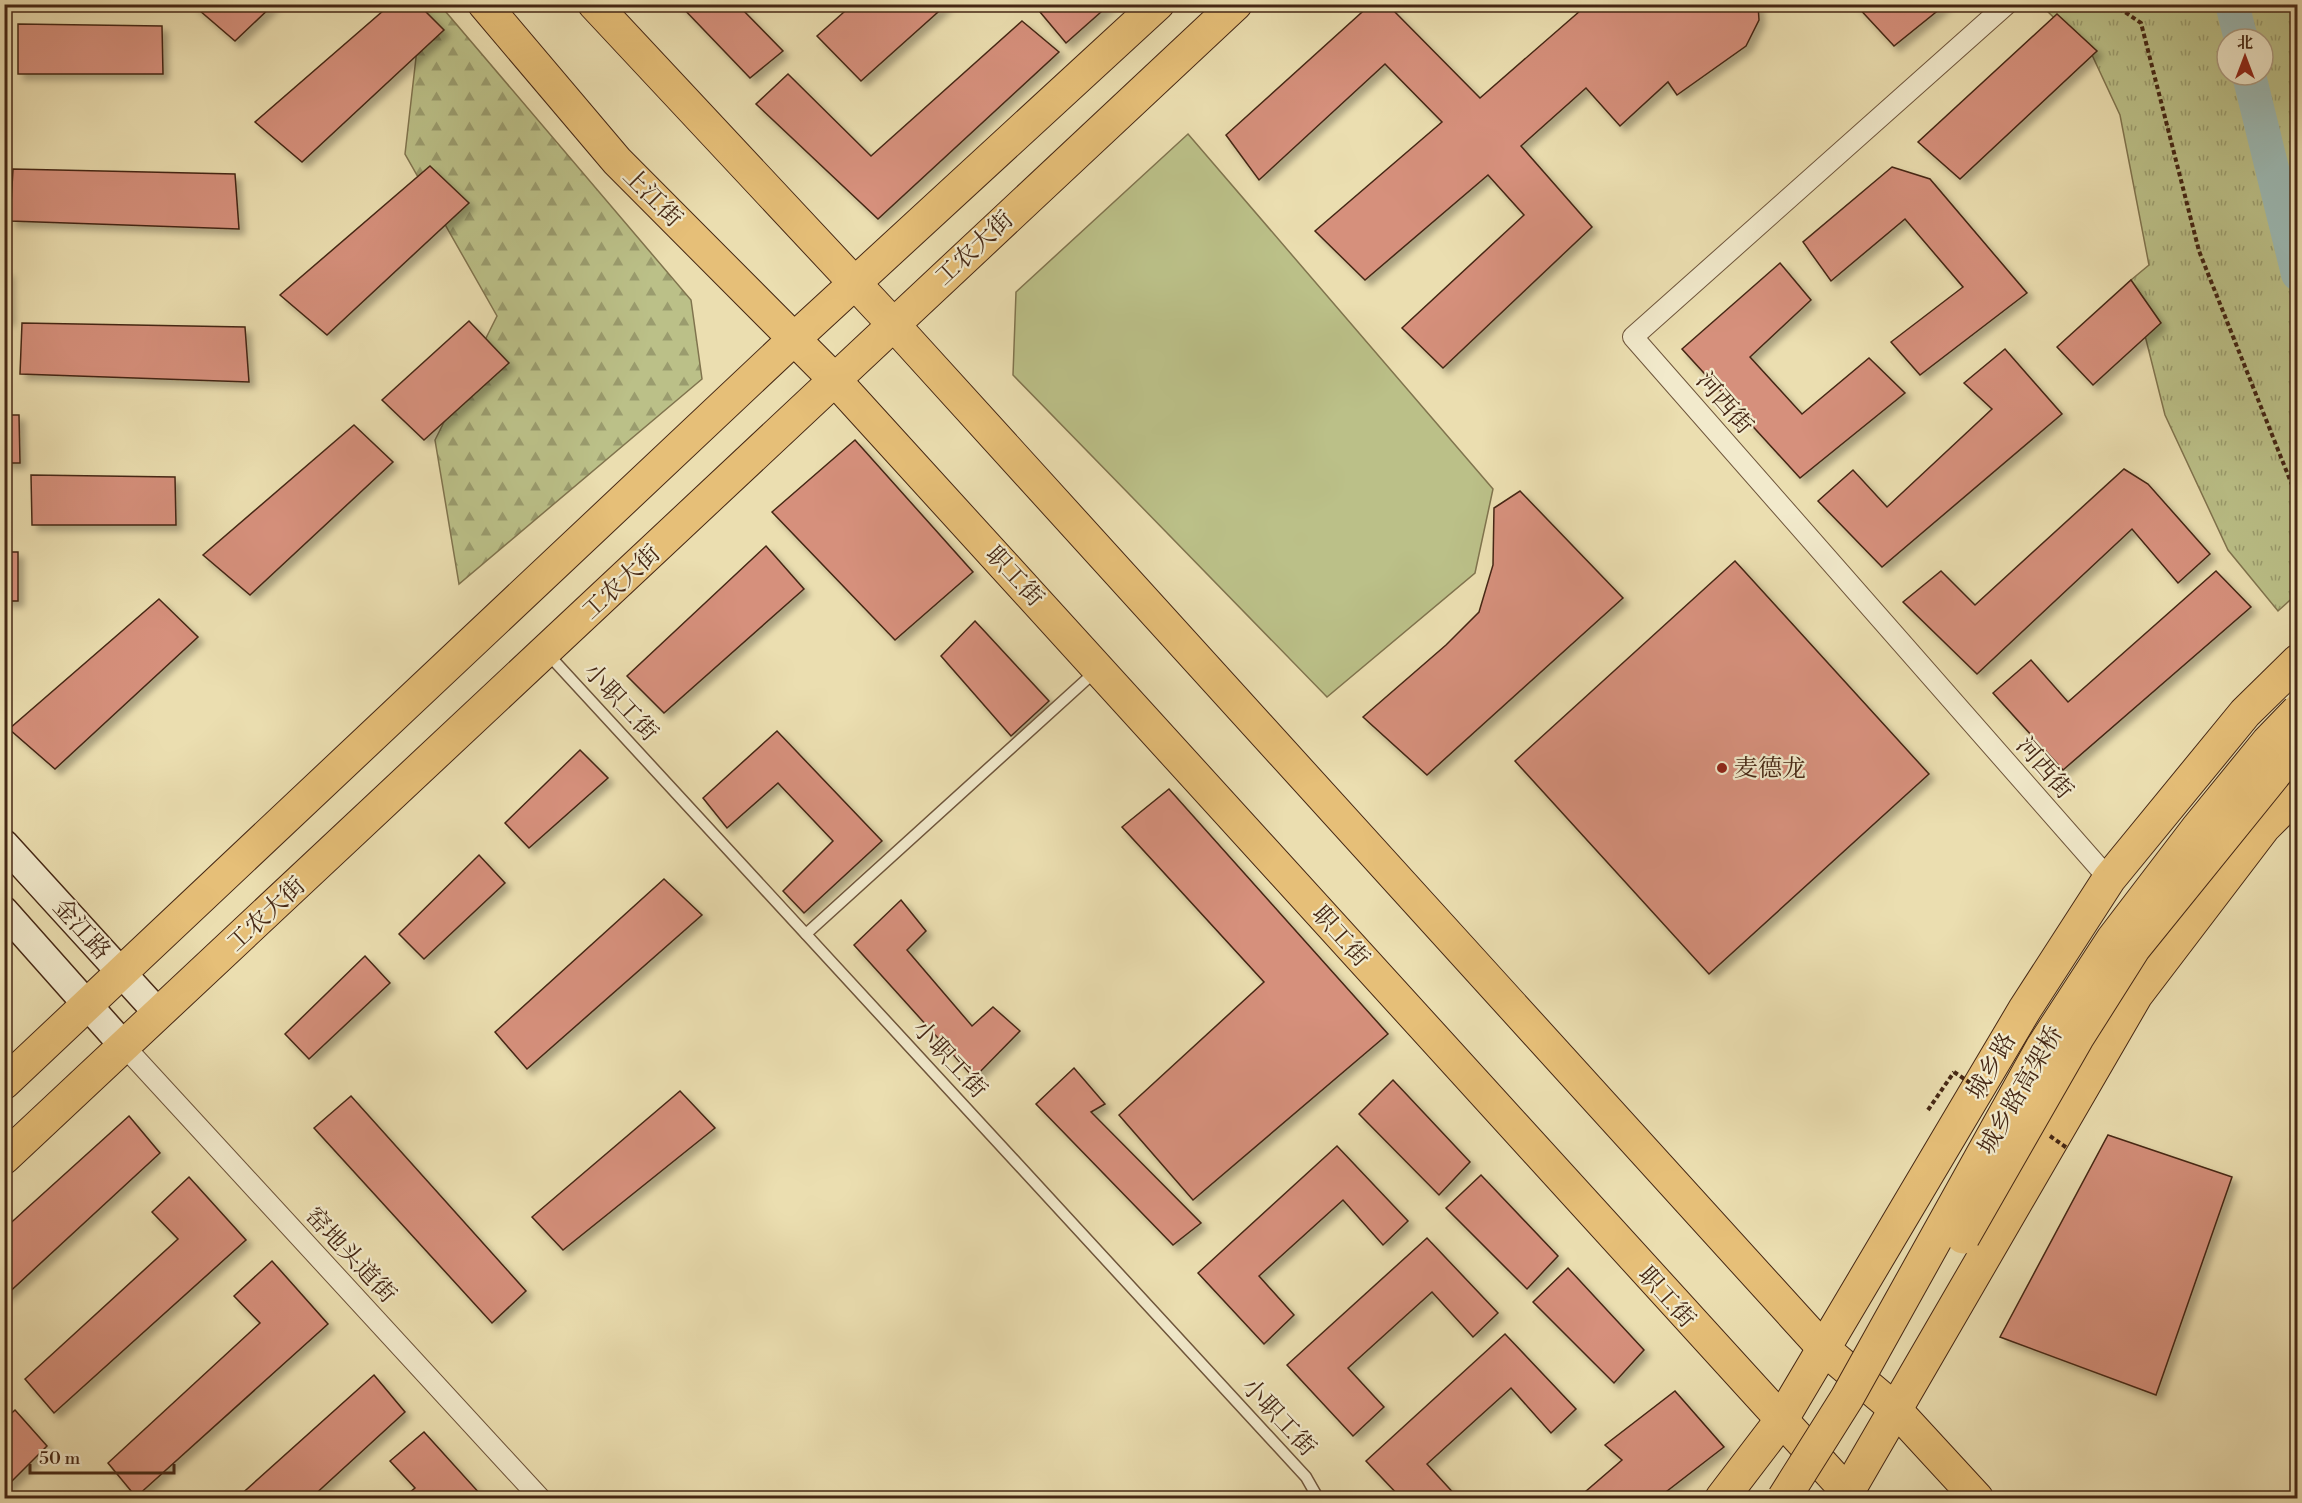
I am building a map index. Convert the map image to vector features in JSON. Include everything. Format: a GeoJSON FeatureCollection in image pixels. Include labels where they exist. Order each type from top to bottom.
{"type":"FeatureCollection","features":[{"type":"Feature","properties":{"kind":"highway","name":"城乡路"},"geometry":{"type":"LineString","coordinates":[[1722,1498],[1780,1422],[2025,1009],[2109,879],[2245,713],[2298,661]]}},
{"type":"Feature","properties":{"kind":"highway","name":"城乡路高架桥"},"geometry":{"type":"LineString","coordinates":[[1784,1498],[1847,1398],[2042,1048],[2113,939],[2197,829],[2268,742],[2298,711]]}},
{"type":"Feature","properties":{"kind":"highway","name":"城乡路高架桥"},"geometry":{"type":"LineString","coordinates":[[1807,1498],[1869,1398],[2077,1038],[2128,958],[2218,841],[2298,745]]}},
{"type":"Feature","properties":{"kind":"highway"},"geometry":{"type":"LineString","coordinates":[[1848,1497],[1895,1409],[2136,995],[2264,827],[2298,793]]}},
{"type":"Feature","properties":{"kind":"main road","name":"上江街"},"geometry":{"type":"LineString","coordinates":[[484,4],[617,161],[834,380]]}},
{"type":"Feature","properties":{"kind":"main road"},"geometry":{"type":"LineString","coordinates":[[594,4],[892,324],[1824,1349],[1895,1409],[1977,1498]]}},
{"type":"Feature","properties":{"kind":"main road"},"geometry":{"type":"LineString","coordinates":[[4,1083],[794,339],[1158,4]]}},
{"type":"Feature","properties":{"kind":"main road","name":"工农大街"},"geometry":{"type":"LineString","coordinates":[[4,1158],[1236,4]]}},
{"type":"Feature","properties":{"kind":"main road","name":"职工街"},"geometry":{"type":"LineString","coordinates":[[834,380],[1099,668],[1848,1497]]}},
{"type":"Feature","properties":{"kind":"street","name":"河西街"},"geometry":{"type":"LineString","coordinates":[[2007,4],[1633,337],[2109,879]]}},
{"type":"Feature","properties":{"kind":"street","name":"金江路"},"geometry":{"type":"LineString","coordinates":[[4,844],[159,1014]]}},
{"type":"Feature","properties":{"kind":"street","name":"金江路"},"geometry":{"type":"LineString","coordinates":[[4,911],[124,1046]]}},
{"type":"Feature","properties":{"kind":"street","name":"窑地头道街"},"geometry":{"type":"LineString","coordinates":[[124,1046],[540,1498]]}},
{"type":"Feature","properties":{"kind":"lane","name":"小职工街"},"geometry":{"type":"LineString","coordinates":[[546,652],[1306,1478],[1318,1498]]}},
{"type":"Feature","properties":{"kind":"lane"},"geometry":{"type":"LineString","coordinates":[[806,934],[1099,668]]}},
{"type":"Feature","properties":{"kind":"path"},"geometry":{"type":"LineString","coordinates":[[2113,4],[2141,23],[2199,251],[2292,485],[2298,491]]}},
{"type":"Feature","properties":{"kind":"path"},"geometry":{"type":"LineString","coordinates":[[1928,1110],[1954,1072]]}},
{"type":"Feature","properties":{"kind":"green space"},"geometry":{"type":"Polygon","coordinates":[[[422,5],[440,5],[691,300],[702,379],[459,584],[435,440],[497,316],[405,154],[422,5]]]}},
{"type":"Feature","properties":{"kind":"green space"},"geometry":{"type":"Polygon","coordinates":[[[2041,5],[2297,5],[2298,593],[2278,611],[2228,550],[2165,415],[2131,280],[2149,265],[2120,115],[2092,55],[2041,5]]]}},
{"type":"Feature","properties":{"kind":"green space"},"geometry":{"type":"Polygon","coordinates":[[[1188,134],[1493,489],[1475,573],[1327,697],[1013,375],[1016,292],[1188,134]]]}},
{"type":"Feature","properties":{"kind":"building"},"geometry":{"type":"Polygon","coordinates":[[[192,4],[274,4],[235,41],[192,4]]]}},
{"type":"Feature","properties":{"kind":"building"},"geometry":{"type":"Polygon","coordinates":[[[391,4],[418,4],[444,30],[302,162],[255,122],[391,4]]]}},
{"type":"Feature","properties":{"kind":"building"},"geometry":{"type":"Polygon","coordinates":[[[679,4],[737,4],[783,51],[750,78],[679,4]]]}},
{"type":"Feature","properties":{"kind":"building"},"geometry":{"type":"Polygon","coordinates":[[[853,4],[947,4],[861,81],[817,36],[853,4]]]}},
{"type":"Feature","properties":{"kind":"building"},"geometry":{"type":"Polygon","coordinates":[[[1049,4],[1110,4],[1066,43],[1040,12],[1049,4]]]}},
{"type":"Feature","properties":{"kind":"building"},"geometry":{"type":"Polygon","coordinates":[[[1371,4],[1387,4],[1480,98],[1588,4],[1758,4],[1759,20],[1746,46],[1677,95],[1668,82],[1620,126],[1586,88],[1521,146],[1592,227],[1443,368],[1402,328],[1524,215],[1488,175],[1365,280],[1315,231],[1442,122],[1385,64],[1259,180],[1226,135],[1371,4]]]}},
{"type":"Feature","properties":{"kind":"building"},"geometry":{"type":"Polygon","coordinates":[[[1855,4],[1946,4],[1894,46],[1855,4]]]}},
{"type":"Feature","properties":{"kind":"building"},"geometry":{"type":"Polygon","coordinates":[[[2057,14],[2097,51],[1960,179],[1918,142],[2057,14]]]}},
{"type":"Feature","properties":{"kind":"building"},"geometry":{"type":"Polygon","coordinates":[[[1022,21],[1059,52],[878,219],[756,104],[788,74],[871,156],[1022,21]]]}},
{"type":"Feature","properties":{"kind":"building"},"geometry":{"type":"Polygon","coordinates":[[[18,24],[162,26],[163,74],[18,74],[18,24]]]}},
{"type":"Feature","properties":{"kind":"building"},"geometry":{"type":"Polygon","coordinates":[[[430,166],[469,203],[327,335],[280,295],[430,166]]]}},
{"type":"Feature","properties":{"kind":"building"},"geometry":{"type":"Polygon","coordinates":[[[1892,167],[1930,179],[2027,293],[1920,375],[1891,342],[1963,287],[1905,219],[1831,281],[1803,242],[1892,167]]]}},
{"type":"Feature","properties":{"kind":"building"},"geometry":{"type":"Polygon","coordinates":[[[13,169],[235,174],[239,229],[10,221],[13,169]]]}},
{"type":"Feature","properties":{"kind":"building"},"geometry":{"type":"Polygon","coordinates":[[[1780,263],[1811,300],[1750,357],[1802,414],[1869,358],[1905,393],[1800,478],[1682,349],[1780,263]]]}},
{"type":"Feature","properties":{"kind":"building"},"geometry":{"type":"Polygon","coordinates":[[[4,271],[8,271],[9,320],[4,320],[4,271]]]}},
{"type":"Feature","properties":{"kind":"building"},"geometry":{"type":"Polygon","coordinates":[[[2131,280],[2161,323],[2093,385],[2057,347],[2131,280]]]}},
{"type":"Feature","properties":{"kind":"building"},"geometry":{"type":"Polygon","coordinates":[[[469,321],[509,363],[424,440],[382,400],[469,321]]]}},
{"type":"Feature","properties":{"kind":"building"},"geometry":{"type":"Polygon","coordinates":[[[22,323],[245,327],[249,382],[20,374],[22,323]]]}},
{"type":"Feature","properties":{"kind":"building"},"geometry":{"type":"Polygon","coordinates":[[[2005,349],[2062,414],[1882,567],[1818,501],[1853,470],[1887,507],[1992,409],[1964,383],[2005,349]]]}},
{"type":"Feature","properties":{"kind":"building"},"geometry":{"type":"Polygon","coordinates":[[[4,415],[19,415],[20,463],[4,463],[4,415]]]}},
{"type":"Feature","properties":{"kind":"building"},"geometry":{"type":"Polygon","coordinates":[[[354,425],[393,462],[250,595],[203,555],[354,425]]]}},
{"type":"Feature","properties":{"kind":"building"},"geometry":{"type":"Polygon","coordinates":[[[855,440],[973,572],[895,640],[772,512],[855,440]]]}},
{"type":"Feature","properties":{"kind":"building"},"geometry":{"type":"Polygon","coordinates":[[[2124,469],[2148,484],[2210,554],[2178,583],[2132,529],[1977,674],[1903,602],[1941,571],[1975,605],[2124,469]]]}},
{"type":"Feature","properties":{"kind":"building"},"geometry":{"type":"Polygon","coordinates":[[[31,475],[175,477],[176,525],[32,525],[31,475]]]}},
{"type":"Feature","properties":{"kind":"building"},"geometry":{"type":"Polygon","coordinates":[[[1520,491],[1623,598],[1427,775],[1363,717],[1446,645],[1479,612],[1493,565],[1494,508],[1520,491]]]}},
{"type":"Feature","properties":{"kind":"building"},"geometry":{"type":"Polygon","coordinates":[[[766,546],[804,589],[664,713],[627,676],[766,546]]]}},
{"type":"Feature","properties":{"kind":"building"},"geometry":{"type":"Polygon","coordinates":[[[4,552],[18,552],[18,601],[4,601],[4,552]]]}},
{"type":"Feature","properties":{"kind":"building","name":"麦德龙"},"geometry":{"type":"Polygon","coordinates":[[[1735,561],[1929,774],[1709,974],[1515,761],[1735,561]]]}},
{"type":"Feature","properties":{"kind":"building"},"geometry":{"type":"Polygon","coordinates":[[[2216,571],[2251,607],[2063,770],[1993,693],[2031,660],[2068,702],[2216,571]]]}},
{"type":"Feature","properties":{"kind":"building"},"geometry":{"type":"Polygon","coordinates":[[[159,599],[198,637],[55,769],[9,729],[159,599]]]}},
{"type":"Feature","properties":{"kind":"building"},"geometry":{"type":"Polygon","coordinates":[[[975,621],[1049,701],[1011,736],[941,656],[975,621]]]}},
{"type":"Feature","properties":{"kind":"building"},"geometry":{"type":"Polygon","coordinates":[[[777,731],[882,841],[804,913],[783,891],[833,841],[778,783],[727,828],[703,798],[777,731]]]}},
{"type":"Feature","properties":{"kind":"building"},"geometry":{"type":"Polygon","coordinates":[[[580,750],[608,778],[529,848],[505,823],[580,750]]]}},
{"type":"Feature","properties":{"kind":"building"},"geometry":{"type":"Polygon","coordinates":[[[1169,789],[1388,1034],[1193,1200],[1119,1115],[1264,982],[1122,827],[1169,789]]]}},
{"type":"Feature","properties":{"kind":"building"},"geometry":{"type":"Polygon","coordinates":[[[479,855],[505,883],[424,959],[399,934],[479,855]]]}},
{"type":"Feature","properties":{"kind":"building"},"geometry":{"type":"Polygon","coordinates":[[[664,879],[702,915],[527,1069],[495,1032],[664,879]]]}},
{"type":"Feature","properties":{"kind":"building"},"geometry":{"type":"Polygon","coordinates":[[[901,900],[926,931],[907,950],[972,1026],[993,1007],[1020,1031],[974,1078],[854,945],[901,900]]]}},
{"type":"Feature","properties":{"kind":"building"},"geometry":{"type":"Polygon","coordinates":[[[365,956],[390,983],[309,1059],[285,1034],[365,956]]]}},
{"type":"Feature","properties":{"kind":"building"},"geometry":{"type":"Polygon","coordinates":[[[1074,1068],[1105,1104],[1091,1112],[1201,1223],[1173,1245],[1036,1104],[1074,1068]]]}},
{"type":"Feature","properties":{"kind":"building"},"geometry":{"type":"Polygon","coordinates":[[[1393,1080],[1470,1162],[1439,1195],[1359,1114],[1393,1080]]]}},
{"type":"Feature","properties":{"kind":"building"},"geometry":{"type":"Polygon","coordinates":[[[680,1091],[715,1128],[563,1250],[532,1217],[680,1091]]]}},
{"type":"Feature","properties":{"kind":"building"},"geometry":{"type":"Polygon","coordinates":[[[351,1096],[526,1291],[492,1323],[314,1128],[351,1096]]]}},
{"type":"Feature","properties":{"kind":"building"},"geometry":{"type":"Polygon","coordinates":[[[129,1116],[160,1153],[4,1297],[4,1229],[129,1116]]]}},
{"type":"Feature","properties":{"kind":"building"},"geometry":{"type":"Polygon","coordinates":[[[2108,1135],[2232,1177],[2156,1395],[2000,1337],[2108,1135]]]}},
{"type":"Feature","properties":{"kind":"building"},"geometry":{"type":"Polygon","coordinates":[[[1337,1146],[1408,1221],[1383,1245],[1343,1200],[1259,1276],[1294,1315],[1264,1344],[1198,1273],[1337,1146]]]}},
{"type":"Feature","properties":{"kind":"building"},"geometry":{"type":"Polygon","coordinates":[[[1481,1175],[1558,1256],[1527,1289],[1446,1208],[1481,1175]]]}},
{"type":"Feature","properties":{"kind":"building"},"geometry":{"type":"Polygon","coordinates":[[[189,1177],[246,1240],[54,1413],[25,1379],[178,1239],[152,1212],[189,1177]]]}},
{"type":"Feature","properties":{"kind":"building"},"geometry":{"type":"Polygon","coordinates":[[[1427,1238],[1498,1313],[1473,1337],[1432,1292],[1348,1368],[1384,1407],[1353,1436],[1287,1365],[1427,1238]]]}},
{"type":"Feature","properties":{"kind":"building"},"geometry":{"type":"Polygon","coordinates":[[[272,1261],[328,1324],[136,1497],[108,1463],[260,1323],[234,1296],[272,1261]]]}},
{"type":"Feature","properties":{"kind":"building"},"geometry":{"type":"Polygon","coordinates":[[[1568,1268],[1644,1350],[1614,1383],[1533,1302],[1568,1268]]]}},
{"type":"Feature","properties":{"kind":"building"},"geometry":{"type":"Polygon","coordinates":[[[1505,1334],[1576,1409],[1551,1433],[1511,1388],[1427,1464],[1458,1498],[1401,1498],[1366,1461],[1505,1334]]]}},
{"type":"Feature","properties":{"kind":"building"},"geometry":{"type":"Polygon","coordinates":[[[374,1375],[405,1412],[311,1498],[237,1498],[374,1375]]]}},
{"type":"Feature","properties":{"kind":"building"},"geometry":{"type":"Polygon","coordinates":[[[1675,1391],[1724,1447],[1658,1498],[1578,1498],[1622,1460],[1605,1445],[1675,1391]]]}},
{"type":"Feature","properties":{"kind":"building"},"geometry":{"type":"Polygon","coordinates":[[[15,1410],[47,1446],[4,1489],[4,1420],[15,1410]]]}},
{"type":"Feature","properties":{"kind":"building"},"geometry":{"type":"Polygon","coordinates":[[[424,1432],[482,1496],[479,1498],[403,1498],[415,1488],[390,1461],[424,1432]]]}},
{"type":"Feature","properties":{"kind":"waterway"},"geometry":{"type":"LineString","coordinates":[[2232,4],[2238,27]]}},
{"type":"Feature","properties":{"kind":"waterway"},"geometry":{"type":"LineString","coordinates":[[2252,87],[2298,274]]}},
{"type":"Feature","properties":{"kind":"place","name":"麦德龙"},"geometry":{"type":"Point","coordinates":[1722,768]}}]}
